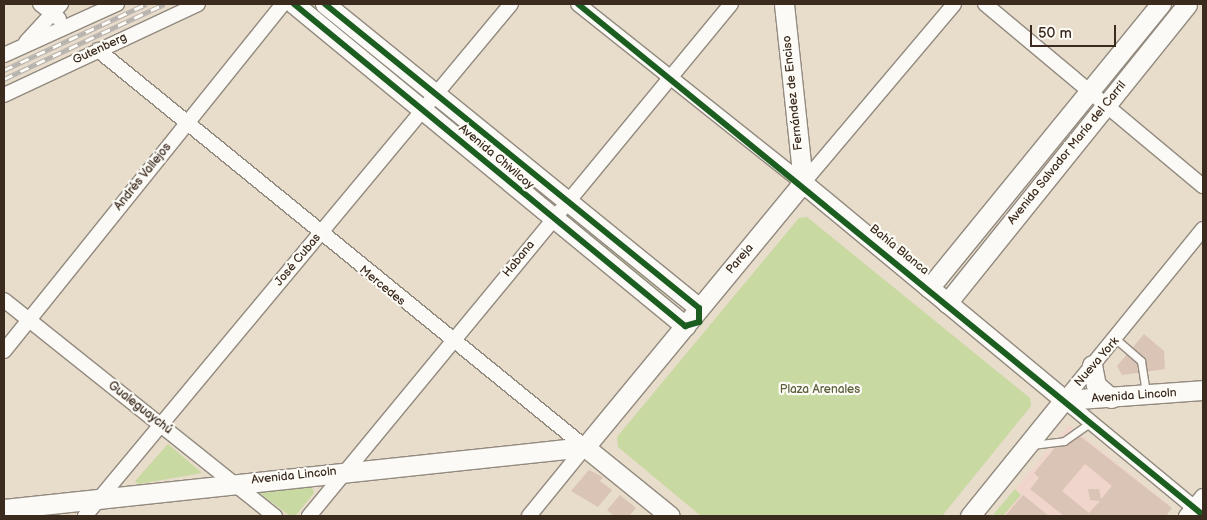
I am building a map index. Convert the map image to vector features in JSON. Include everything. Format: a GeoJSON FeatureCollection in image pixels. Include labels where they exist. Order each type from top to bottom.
{"type":"FeatureCollection","features":[{"type":"Feature","properties":{"kind":"street"},"geometry":{"type":"LineString","coordinates":[[40,4],[56,9],[67,26]]}},
{"type":"Feature","properties":{"kind":"street"},"geometry":{"type":"LineString","coordinates":[[4,55],[117,4]]}},
{"type":"Feature","properties":{"kind":"street","name":"Gutenberg"},"geometry":{"type":"LineString","coordinates":[[4,95],[198,4]]}},
{"type":"Feature","properties":{"kind":"street","name":"Andrés Vallejos"},"geometry":{"type":"LineString","coordinates":[[4,351],[283,4]]}},
{"type":"Feature","properties":{"kind":"street","name":"Avenida Chivilcoy"},"geometry":{"type":"LineString","coordinates":[[294,4],[685,326]]}},
{"type":"Feature","properties":{"kind":"street","name":"Avenida Chivilcoy"},"geometry":{"type":"LineString","coordinates":[[325,4],[699,308]]}},
{"type":"Feature","properties":{"kind":"street","name":"José Cubas"},"geometry":{"type":"LineString","coordinates":[[86,516],[510,4]]}},
{"type":"Feature","properties":{"kind":"street","name":"Bahía Blanca"},"geometry":{"type":"LineString","coordinates":[[578,4],[803,183],[1064,400],[1195,513]]}},
{"type":"Feature","properties":{"kind":"street","name":"Habana"},"geometry":{"type":"LineString","coordinates":[[309,516],[552,218],[673,79],[730,4]]}},
{"type":"Feature","properties":{"kind":"street","name":"Fernández de Enciso"},"geometry":{"type":"LineString","coordinates":[[784,4],[803,183]]}},
{"type":"Feature","properties":{"kind":"street","name":"Pareja"},"geometry":{"type":"LineString","coordinates":[[529,516],[699,308],[954,4]]}},
{"type":"Feature","properties":{"kind":"street"},"geometry":{"type":"LineString","coordinates":[[985,4],[1203,186]]}},
{"type":"Feature","properties":{"kind":"street","name":"Avenida Salvador María del Carril"},"geometry":{"type":"LineString","coordinates":[[929,288],[1161,4]]}},
{"type":"Feature","properties":{"kind":"street","name":"Avenida Salvador María del Carril"},"geometry":{"type":"LineString","coordinates":[[947,302],[1105,104],[1188,4]]}},
{"type":"Feature","properties":{"kind":"street"},"geometry":{"type":"LineString","coordinates":[[22,47],[56,9]]}},
{"type":"Feature","properties":{"kind":"street","name":"Mercedes"},"geometry":{"type":"LineString","coordinates":[[98,50],[187,122],[319,235],[670,516]]}},
{"type":"Feature","properties":{"kind":"street","name":"Nueva York"},"geometry":{"type":"LineString","coordinates":[[970,516],[1092,365],[1116,340],[1203,229]]}},
{"type":"Feature","properties":{"kind":"street","name":"Gualeguaychú"},"geometry":{"type":"LineString","coordinates":[[4,300],[275,516]]}},
{"type":"Feature","properties":{"kind":"street"},"geometry":{"type":"LineString","coordinates":[[1092,365],[1096,385],[1110,398]]}},
{"type":"Feature","properties":{"kind":"street","name":"Avenida Lincoln"},"geometry":{"type":"LineString","coordinates":[[1064,400],[1203,390]]}},
{"type":"Feature","properties":{"kind":"street","name":"Avenida Lincoln"},"geometry":{"type":"LineString","coordinates":[[4,509],[346,470],[585,447]]}},
{"type":"Feature","properties":{"kind":"street"},"geometry":{"type":"LineString","coordinates":[[1195,513],[1203,496]]}},
{"type":"Feature","properties":{"kind":"lane"},"geometry":{"type":"LineString","coordinates":[[1116,340],[1141,361],[1146,395]]}},
{"type":"Feature","properties":{"kind":"lane"},"geometry":{"type":"LineString","coordinates":[[1027,445],[1064,441],[1090,423]]}},
{"type":"Feature","properties":{"kind":"shaded area"},"geometry":{"type":"Polygon","coordinates":[[[1069,425],[1169,505],[1166,516],[992,516],[1069,425]]]}},
{"type":"Feature","properties":{"kind":"green space"},"geometry":{"type":"Polygon","coordinates":[[[313,4],[317,5],[410,85],[311,7],[313,4]]]}},
{"type":"Feature","properties":{"kind":"green space"},"geometry":{"type":"Polygon","coordinates":[[[447,114],[538,187],[538,191],[444,116],[447,114]]]}},
{"type":"Feature","properties":{"kind":"green space","name":"Plaza Arenales"},"geometry":{"type":"Polygon","coordinates":[[[807,217],[1030,398],[1031,406],[942,516],[701,516],[618,447],[617,437],[799,218],[807,217]]]}},
{"type":"Feature","properties":{"kind":"green space"},"geometry":{"type":"Polygon","coordinates":[[[582,223],[673,296],[672,300],[580,229],[582,223]]]}},
{"type":"Feature","properties":{"kind":"green space"},"geometry":{"type":"Polygon","coordinates":[[[168,444],[202,473],[139,484],[135,481],[168,444]]]}},
{"type":"Feature","properties":{"kind":"green space"},"geometry":{"type":"Polygon","coordinates":[[[311,485],[314,493],[296,515],[290,516],[257,491],[311,485]]]}},
{"type":"Feature","properties":{"kind":"green space"},"geometry":{"type":"Polygon","coordinates":[[[1015,489],[1021,495],[1003,516],[992,516],[1015,489]]]}},
{"type":"Feature","properties":{"kind":"building"},"geometry":{"type":"Polygon","coordinates":[[[1144,334],[1164,351],[1165,369],[1122,375],[1117,366],[1144,334]]]}},
{"type":"Feature","properties":{"kind":"building"},"geometry":{"type":"Polygon","coordinates":[[[1076,433],[1172,508],[1166,516],[1064,516],[1030,489],[1039,478],[1034,473],[1063,438],[1068,443],[1076,433]],[[1085,464],[1062,491],[1089,513],[1100,501],[1090,500],[1088,489],[1099,489],[1101,499],[1112,486],[1085,464]]]}},
{"type":"Feature","properties":{"kind":"building"},"geometry":{"type":"Polygon","coordinates":[[[589,470],[603,477],[600,481],[612,490],[598,507],[571,491],[589,470]]]}},
{"type":"Feature","properties":{"kind":"building"},"geometry":{"type":"Polygon","coordinates":[[[620,495],[636,508],[629,516],[614,516],[607,510],[620,495]]]}},
{"type":"Feature","properties":{"kind":"building"},"geometry":{"type":"Polygon","coordinates":[[[1023,495],[1049,516],[1005,516],[1023,495]]]}},
{"type":"Feature","properties":{"kind":"railway"},"geometry":{"type":"LineString","coordinates":[[4,70],[146,4]]}},
{"type":"Feature","properties":{"kind":"railway"},"geometry":{"type":"LineString","coordinates":[[4,79],[164,4]]}},
{"type":"Feature","properties":{"kind":"cycle path"},"geometry":{"type":"LineString","coordinates":[[294,4],[685,326],[699,322],[699,308],[325,4]]}},
{"type":"Feature","properties":{"kind":"cycle path"},"geometry":{"type":"LineString","coordinates":[[578,4],[1203,515]]}}]}
